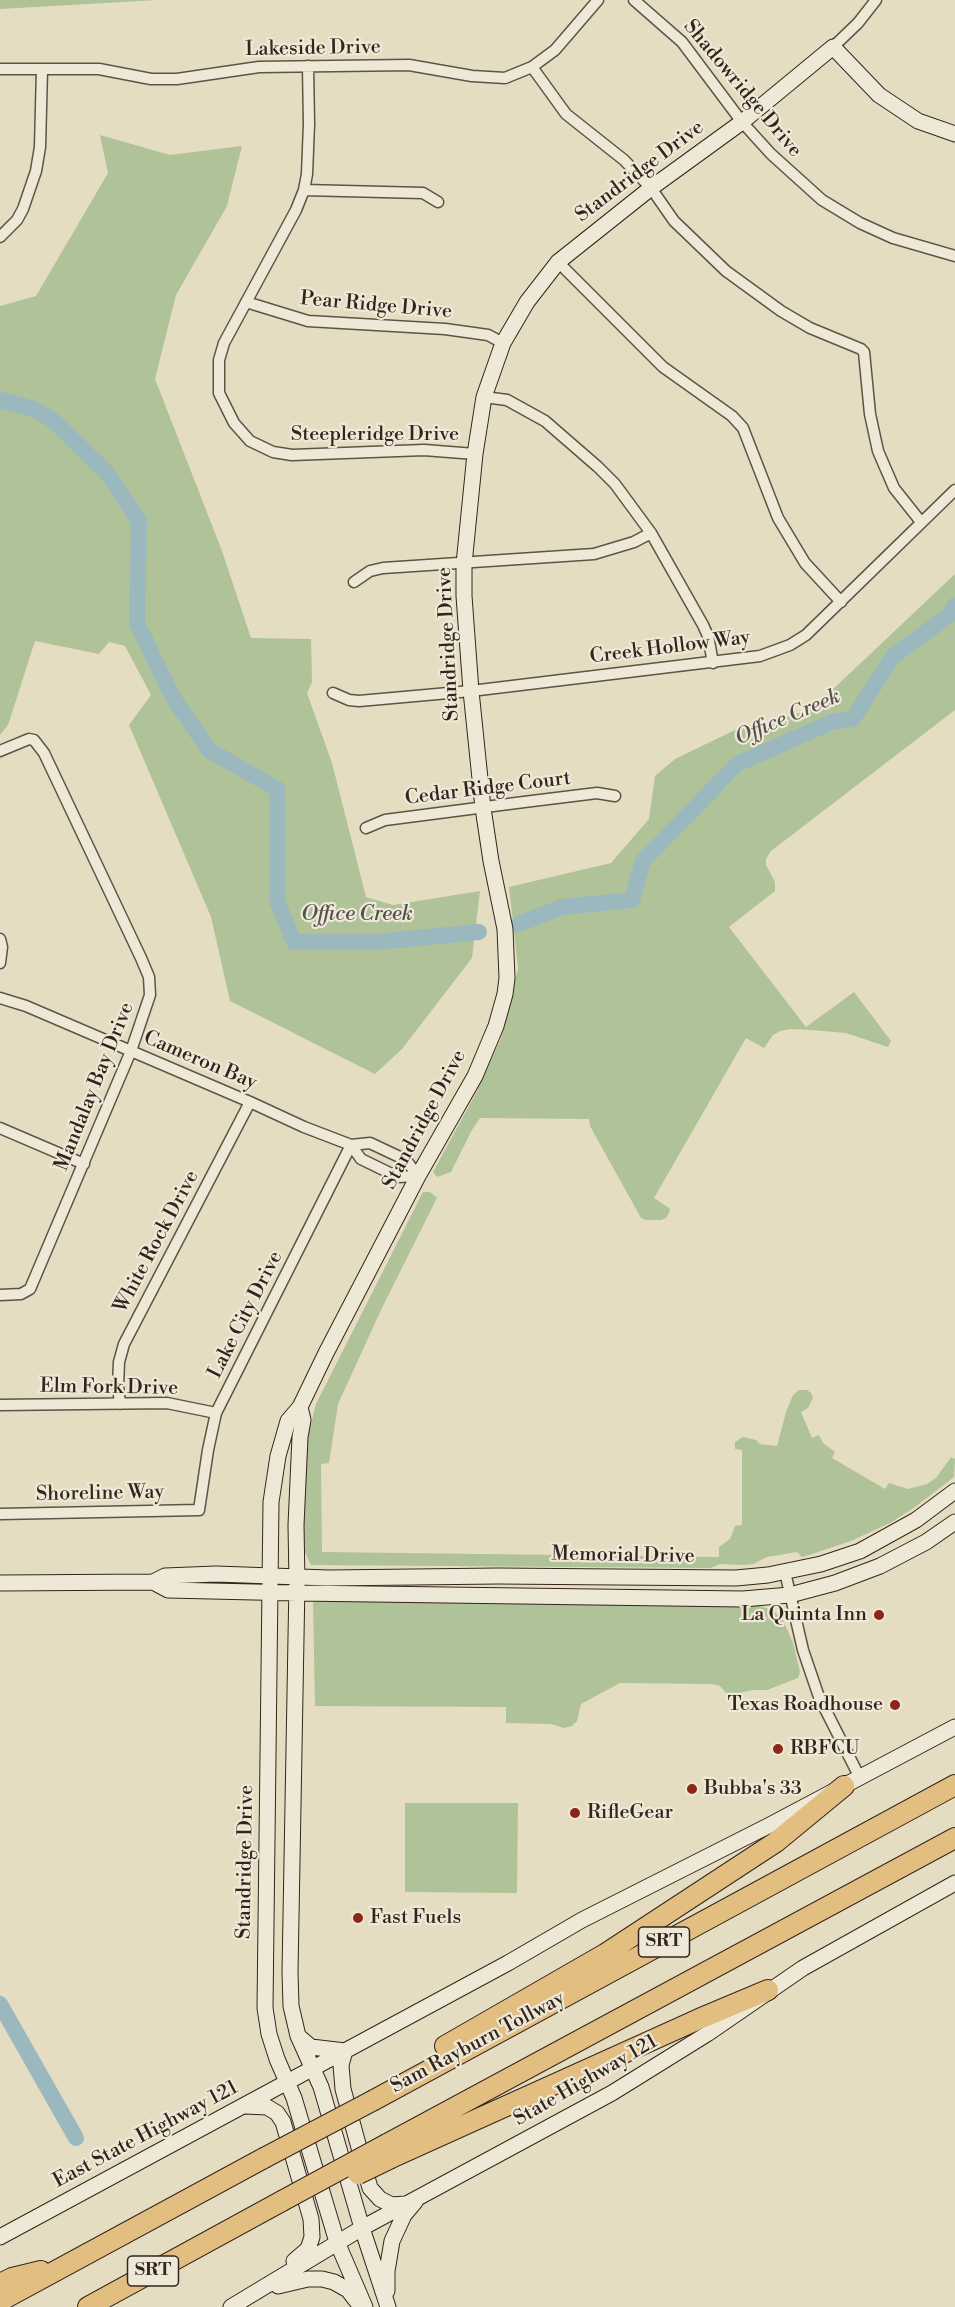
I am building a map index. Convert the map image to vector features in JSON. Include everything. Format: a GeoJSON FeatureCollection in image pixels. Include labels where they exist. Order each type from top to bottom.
{"type":"FeatureCollection","features":[{"type":"Feature","properties":{"kind":"highway"},"geometry":{"type":"LineString","coordinates":[[372,2094],[604,1954],[776,1842],[852,1782]]}},
{"type":"Feature","properties":{"kind":"highway","name":"Sam Rayburn Tollway"},"geometry":{"type":"LineString","coordinates":[[0,2301],[314,2131],[372,2094],[955,1785]]}},
{"type":"Feature","properties":{"kind":"highway","name":"SRT"},"geometry":{"type":"LineString","coordinates":[[88,2307],[274,2206],[389,2151],[955,1838]]}},
{"type":"Feature","properties":{"kind":"highway"},"geometry":{"type":"LineString","coordinates":[[389,2151],[768,1990]]}},
{"type":"Feature","properties":{"kind":"highway"},"geometry":{"type":"LineString","coordinates":[[0,2284],[12,2278],[70,2263]]}},
{"type":"Feature","properties":{"kind":"street","name":"Lakeside Drive"},"geometry":{"type":"LineString","coordinates":[[0,69],[99,69],[151,79],[177,79],[258,67],[408,65],[491,79],[505,78],[532,67],[555,50],[598,0]]}},
{"type":"Feature","properties":{"kind":"street","name":"Shadowridge Drive"},"geometry":{"type":"LineString","coordinates":[[634,0],[682,42],[742,122],[771,154],[822,200],[860,223],[893,238],[955,256]]}},
{"type":"Feature","properties":{"kind":"street","name":"Standridge Drive"},"geometry":{"type":"LineString","coordinates":[[363,2307],[337,2242],[294,2098],[269,2034],[265,2008],[271,1502],[278,1456],[288,1421],[300,1407],[418,1176],[475,1076],[496,1026],[505,994],[507,978],[505,929],[483,808],[466,627],[464,564],[475,454],[484,398],[503,343],[527,302],[558,262],[651,188],[742,122],[833,48],[858,23],[876,0]]}},
{"type":"Feature","properties":{"kind":"street"},"geometry":{"type":"LineString","coordinates":[[833,48],[879,95],[918,121],[955,134]]}},
{"type":"Feature","properties":{"kind":"street","name":"Steepleridge Drive"},"geometry":{"type":"LineString","coordinates":[[308,66],[309,124],[304,190],[296,210],[224,344],[219,360],[219,393],[234,423],[250,441],[273,452],[292,454],[424,450],[475,454]]}},
{"type":"Feature","properties":{"kind":"street"},"geometry":{"type":"LineString","coordinates":[[532,67],[566,114],[624,160],[651,188],[674,221],[700,248],[751,291],[810,328],[864,352],[870,414],[878,451],[894,488],[921,522]]}},
{"type":"Feature","properties":{"kind":"street"},"geometry":{"type":"LineString","coordinates":[[0,237],[17,220],[23,209],[36,171],[40,147],[42,69]]}},
{"type":"Feature","properties":{"kind":"street"},"geometry":{"type":"LineString","coordinates":[[304,190],[423,193],[438,202]]}},
{"type":"Feature","properties":{"kind":"street"},"geometry":{"type":"LineString","coordinates":[[558,262],[663,367],[712,401],[737,422],[750,445],[778,519],[806,563],[841,602]]}},
{"type":"Feature","properties":{"kind":"street","name":"Pear Ridge Drive"},"geometry":{"type":"LineString","coordinates":[[246,302],[308,321],[445,329],[488,335],[503,343]]}},
{"type":"Feature","properties":{"kind":"street"},"geometry":{"type":"LineString","coordinates":[[484,398],[507,400],[545,421],[608,476],[651,533],[703,625],[708,636],[713,663]]}},
{"type":"Feature","properties":{"kind":"street","name":"Creek Hollow Way"},"geometry":{"type":"LineString","coordinates":[[333,693],[359,701],[471,691],[760,656],[790,645],[806,635],[955,490]]}},
{"type":"Feature","properties":{"kind":"street"},"geometry":{"type":"LineString","coordinates":[[354,582],[369,571],[383,568],[594,554],[634,542],[651,533]]}},
{"type":"Feature","properties":{"kind":"street","name":"Mandalay Bay Drive"},"geometry":{"type":"LineString","coordinates":[[0,751],[29,738],[34,740],[44,753],[149,977],[150,995],[131,1051],[30,1288],[21,1294],[0,1295]]}},
{"type":"Feature","properties":{"kind":"street","name":"Cedar Ridge Court"},"geometry":{"type":"LineString","coordinates":[[366,828],[385,820],[597,793],[615,796]]}},
{"type":"Feature","properties":{"kind":"street"},"geometry":{"type":"LineString","coordinates":[[0,939],[2,947],[0,963]]}},
{"type":"Feature","properties":{"kind":"street","name":"Cameron Bay"},"geometry":{"type":"LineString","coordinates":[[0,998],[26,1006],[304,1127],[351,1145],[370,1143],[406,1160],[418,1176]]}},
{"type":"Feature","properties":{"kind":"street","name":"White Rock Drive"},"geometry":{"type":"LineString","coordinates":[[120,1404],[119,1362],[124,1344],[250,1102]]}},
{"type":"Feature","properties":{"kind":"street"},"geometry":{"type":"LineString","coordinates":[[0,1128],[84,1164]]}},
{"type":"Feature","properties":{"kind":"street","name":"Cameron Bay"},"geometry":{"type":"LineString","coordinates":[[351,1145],[361,1159],[398,1177],[418,1176]]}},
{"type":"Feature","properties":{"kind":"street","name":"Lake City Drive"},"geometry":{"type":"LineString","coordinates":[[200,1510],[208,1450],[216,1413],[351,1145]]}},
{"type":"Feature","properties":{"kind":"street","name":"Elm Fork Drive"},"geometry":{"type":"LineString","coordinates":[[0,1405],[167,1403],[216,1413]]}},
{"type":"Feature","properties":{"kind":"street","name":"Standridge Drive"},"geometry":{"type":"LineString","coordinates":[[300,1407],[303,1420],[299,1448],[291,2006],[298,2036],[321,2087],[362,2228],[388,2305]]}},
{"type":"Feature","properties":{"kind":"street","name":"Memorial Drive"},"geometry":{"type":"LineString","coordinates":[[153,1582],[165,1576],[216,1574],[297,1577],[736,1578],[785,1572],[860,1551],[916,1520],[955,1491]]}},
{"type":"Feature","properties":{"kind":"street","name":"Shoreline Way"},"geometry":{"type":"LineString","coordinates":[[0,1514],[200,1510]]}},
{"type":"Feature","properties":{"kind":"street"},"geometry":{"type":"LineString","coordinates":[[0,1583],[153,1582],[168,1590],[622,1599],[743,1599],[790,1594],[835,1583],[880,1566],[926,1542],[955,1522]]}},
{"type":"Feature","properties":{"kind":"street"},"geometry":{"type":"LineString","coordinates":[[785,1572],[803,1650],[852,1782]]}},
{"type":"Feature","properties":{"kind":"street"},"geometry":{"type":"LineString","coordinates":[[311,2068],[508,1963],[582,1920],[955,1727]]}},
{"type":"Feature","properties":{"kind":"street","name":"State Highway 121"},"geometry":{"type":"LineString","coordinates":[[231,2307],[337,2242],[612,2093],[707,2034],[768,1990],[838,1946],[955,1883]]}},
{"type":"Feature","properties":{"kind":"street"},"geometry":{"type":"LineString","coordinates":[[267,1891],[291,1890]]}},
{"type":"Feature","properties":{"kind":"street"},"geometry":{"type":"LineString","coordinates":[[298,2036],[311,2047],[345,2051]]}},
{"type":"Feature","properties":{"kind":"street"},"geometry":{"type":"LineString","coordinates":[[345,2051],[341,2065],[343,2089],[370,2188],[380,2199],[392,2205],[414,2200]]}},
{"type":"Feature","properties":{"kind":"street","name":"East State Highway 121"},"geometry":{"type":"LineString","coordinates":[[0,2237],[311,2068]]}},
{"type":"Feature","properties":{"kind":"street"},"geometry":{"type":"LineString","coordinates":[[244,2106],[267,2107],[277,2113],[283,2122],[311,2219],[312,2237],[308,2249],[263,2289]]}},
{"type":"Feature","properties":{"kind":"street"},"geometry":{"type":"LineString","coordinates":[[388,2305],[387,2271],[392,2241],[414,2200]]}},
{"type":"Feature","properties":{"kind":"street"},"geometry":{"type":"LineString","coordinates":[[263,2289],[308,2278],[322,2279],[334,2282],[348,2290],[363,2307]]}},
{"type":"Feature","properties":{"kind":"green space"},"geometry":{"type":"Polygon","coordinates":[[[0,0],[158,0],[0,9],[0,0]]]}},
{"type":"Feature","properties":{"kind":"green space"},"geometry":{"type":"Polygon","coordinates":[[[100,135],[170,155],[242,146],[227,206],[176,295],[155,379],[222,551],[251,638],[311,639],[312,682],[307,693],[332,763],[366,897],[393,905],[480,891],[472,958],[402,1049],[375,1074],[230,1001],[211,917],[129,725],[151,695],[125,646],[109,642],[99,654],[35,641],[8,725],[0,735],[0,306],[36,296],[108,173],[100,135]]]}},
{"type":"Feature","properties":{"kind":"green space"},"geometry":{"type":"Polygon","coordinates":[[[955,574],[955,710],[771,851],[766,859],[766,865],[775,882],[775,891],[729,927],[806,1027],[854,992],[891,1041],[888,1047],[846,1033],[811,1030],[780,1031],[773,1035],[764,1048],[746,1038],[654,1198],[670,1211],[666,1218],[661,1220],[641,1218],[590,1126],[589,1119],[480,1118],[451,1172],[437,1177],[433,1172],[476,1093],[501,1038],[518,968],[509,887],[611,863],[649,819],[655,776],[675,759],[737,729],[811,710],[955,574]]]}},
{"type":"Feature","properties":{"kind":"green space"},"geometry":{"type":"Polygon","coordinates":[[[423,1192],[430,1192],[437,1198],[381,1310],[338,1404],[329,1463],[321,1464],[322,1552],[719,1557],[719,1547],[730,1539],[735,1526],[742,1525],[742,1450],[735,1449],[735,1442],[743,1437],[756,1440],[760,1444],[777,1446],[786,1412],[793,1395],[799,1390],[807,1390],[813,1398],[808,1408],[801,1412],[812,1438],[819,1435],[823,1443],[835,1452],[832,1458],[885,1489],[889,1483],[908,1489],[927,1484],[936,1478],[951,1457],[955,1459],[954,1477],[890,1523],[851,1541],[802,1557],[797,1552],[767,1557],[753,1564],[720,1564],[711,1568],[311,1565],[303,1548],[304,1466],[308,1435],[316,1404],[423,1192]]]}},
{"type":"Feature","properties":{"kind":"green space"},"geometry":{"type":"Polygon","coordinates":[[[313,1600],[752,1603],[774,1611],[783,1620],[793,1643],[800,1672],[798,1678],[767,1690],[752,1690],[732,1695],[727,1694],[720,1686],[712,1684],[620,1683],[581,1704],[577,1721],[572,1726],[564,1728],[551,1724],[506,1723],[506,1707],[315,1706],[313,1600]]]}},
{"type":"Feature","properties":{"kind":"green space"},"geometry":{"type":"Polygon","coordinates":[[[405,1803],[518,1803],[517,1893],[405,1892],[405,1803]]]}},
{"type":"Feature","properties":{"kind":"waterway","name":"Office Creek"},"geometry":{"type":"LineString","coordinates":[[0,400],[34,409],[54,421],[108,474],[139,521],[137,623],[172,696],[209,750],[277,789],[277,901],[294,942],[388,941],[479,932]]}},
{"type":"Feature","properties":{"kind":"waterway","name":"Office Creek"},"geometry":{"type":"LineString","coordinates":[[519,924],[562,907],[632,900],[643,861],[737,764],[832,722],[853,719],[893,656],[948,616],[955,605]]}},
{"type":"Feature","properties":{"kind":"waterway"},"geometry":{"type":"LineString","coordinates":[[0,2004],[76,2138]]}},
{"type":"Feature","properties":{"kind":"place","name":"La Quinta Inn"},"geometry":{"type":"Point","coordinates":[879,1615]}},
{"type":"Feature","properties":{"kind":"place","name":"Texas Roadhouse"},"geometry":{"type":"Point","coordinates":[895,1705]}},
{"type":"Feature","properties":{"kind":"place","name":"RBFCU"},"geometry":{"type":"Point","coordinates":[778,1749]}},
{"type":"Feature","properties":{"kind":"place","name":"Bubba's 33"},"geometry":{"type":"Point","coordinates":[692,1789]}},
{"type":"Feature","properties":{"kind":"place","name":"RifleGear"},"geometry":{"type":"Point","coordinates":[575,1813]}},
{"type":"Feature","properties":{"kind":"place","name":"Fast Fuels"},"geometry":{"type":"Point","coordinates":[358,1918]}}]}
